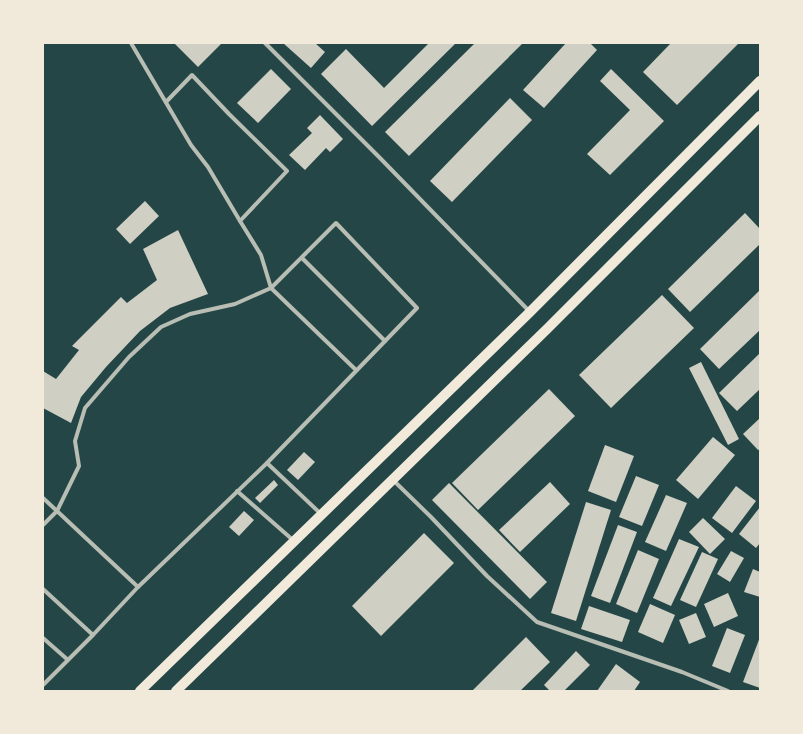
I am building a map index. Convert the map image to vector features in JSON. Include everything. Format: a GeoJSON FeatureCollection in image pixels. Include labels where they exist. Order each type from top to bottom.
{"type":"FeatureCollection","features":[{"type":"Feature","properties":{"kind":"main road"},"geometry":{"type":"LineString","coordinates":[[140,691],[530,312],[760,81]]}},
{"type":"Feature","properties":{"kind":"main road"},"geometry":{"type":"LineString","coordinates":[[176,691],[547,329],[760,116]]}},
{"type":"Feature","properties":{"kind":"street"},"geometry":{"type":"LineString","coordinates":[[131,43],[191,145],[208,167],[261,255],[271,288],[356,370]]}},
{"type":"Feature","properties":{"kind":"street"},"geometry":{"type":"LineString","coordinates":[[265,43],[530,312]]}},
{"type":"Feature","properties":{"kind":"street"},"geometry":{"type":"LineString","coordinates":[[166,102],[192,75],[228,114],[287,171],[240,221]]}},
{"type":"Feature","properties":{"kind":"street"},"geometry":{"type":"LineString","coordinates":[[43,525],[57,511],[79,466],[75,441],[85,408],[129,357],[161,327],[190,314],[235,304],[271,288],[336,223],[417,308],[267,463],[138,587],[93,635],[43,683]]}},
{"type":"Feature","properties":{"kind":"street"},"geometry":{"type":"LineString","coordinates":[[302,258],[385,340]]}},
{"type":"Feature","properties":{"kind":"street"},"geometry":{"type":"LineString","coordinates":[[267,463],[321,515]]}},
{"type":"Feature","properties":{"kind":"street"},"geometry":{"type":"LineString","coordinates":[[392,480],[431,517],[487,576],[537,622],[682,672],[728,691]]}},
{"type":"Feature","properties":{"kind":"street"},"geometry":{"type":"LineString","coordinates":[[237,491],[294,541]]}},
{"type":"Feature","properties":{"kind":"street"},"geometry":{"type":"LineString","coordinates":[[43,498],[138,587]]}},
{"type":"Feature","properties":{"kind":"street"},"geometry":{"type":"LineString","coordinates":[[43,589],[93,635]]}},
{"type":"Feature","properties":{"kind":"street"},"geometry":{"type":"LineString","coordinates":[[43,638],[68,660]]}},
{"type":"Feature","properties":{"kind":"shaded area"},"geometry":{"type":"Polygon","coordinates":[[[43,43],[760,43],[760,691],[43,691],[43,43]]]}},
{"type":"Feature","properties":{"kind":"building"},"geometry":{"type":"Polygon","coordinates":[[[174,43],[222,43],[198,67],[174,43]]]}},
{"type":"Feature","properties":{"kind":"building"},"geometry":{"type":"Polygon","coordinates":[[[283,43],[315,43],[325,52],[311,68],[283,43]]]}},
{"type":"Feature","properties":{"kind":"building"},"geometry":{"type":"Polygon","coordinates":[[[429,43],[456,43],[372,126],[321,74],[346,49],[384,88],[429,43]]]}},
{"type":"Feature","properties":{"kind":"building"},"geometry":{"type":"Polygon","coordinates":[[[475,43],[523,43],[409,156],[385,132],[475,43]]]}},
{"type":"Feature","properties":{"kind":"building"},"geometry":{"type":"Polygon","coordinates":[[[566,43],[590,43],[597,50],[544,108],[523,90],[566,43]]]}},
{"type":"Feature","properties":{"kind":"building"},"geometry":{"type":"Polygon","coordinates":[[[671,43],[739,43],[677,105],[643,72],[671,43]]]}},
{"type":"Feature","properties":{"kind":"building"},"geometry":{"type":"Polygon","coordinates":[[[271,69],[291,89],[258,123],[237,103],[271,69]]]}},
{"type":"Feature","properties":{"kind":"building"},"geometry":{"type":"Polygon","coordinates":[[[611,69],[664,121],[610,175],[587,154],[630,110],[600,81],[611,69]]]}},
{"type":"Feature","properties":{"kind":"building"},"geometry":{"type":"Polygon","coordinates":[[[510,98],[532,120],[452,202],[430,181],[510,98]]]}},
{"type":"Feature","properties":{"kind":"building"},"geometry":{"type":"Polygon","coordinates":[[[320,115],[343,139],[330,152],[326,148],[305,170],[289,155],[312,133],[307,128],[320,115]]]}},
{"type":"Feature","properties":{"kind":"building"},"geometry":{"type":"Polygon","coordinates":[[[145,201],[159,216],[130,244],[116,229],[145,201]]]}},
{"type":"Feature","properties":{"kind":"building"},"geometry":{"type":"Polygon","coordinates":[[[745,213],[760,229],[760,244],[690,312],[668,289],[745,213]]]}},
{"type":"Feature","properties":{"kind":"building"},"geometry":{"type":"Polygon","coordinates":[[[178,230],[208,294],[170,308],[140,331],[106,367],[81,397],[71,423],[43,408],[43,371],[56,379],[79,350],[72,346],[121,297],[127,303],[157,280],[143,249],[178,230]]]}},
{"type":"Feature","properties":{"kind":"building"},"geometry":{"type":"Polygon","coordinates":[[[760,290],[760,330],[719,369],[700,349],[760,290]]]}},
{"type":"Feature","properties":{"kind":"building"},"geometry":{"type":"Polygon","coordinates":[[[662,295],[694,328],[611,408],[579,375],[662,295]]]}},
{"type":"Feature","properties":{"kind":"building"},"geometry":{"type":"Polygon","coordinates":[[[760,353],[760,389],[737,411],[719,393],[760,353]]]}},
{"type":"Feature","properties":{"kind":"building"},"geometry":{"type":"Polygon","coordinates":[[[701,362],[739,439],[728,445],[689,368],[701,362]]]}},
{"type":"Feature","properties":{"kind":"building"},"geometry":{"type":"Polygon","coordinates":[[[549,389],[575,416],[478,510],[452,483],[549,389]]]}},
{"type":"Feature","properties":{"kind":"building"},"geometry":{"type":"Polygon","coordinates":[[[760,418],[760,449],[758,450],[743,434],[760,418]]]}},
{"type":"Feature","properties":{"kind":"building"},"geometry":{"type":"Polygon","coordinates":[[[713,437],[735,455],[698,499],[676,480],[713,437]]]}},
{"type":"Feature","properties":{"kind":"building"},"geometry":{"type":"Polygon","coordinates":[[[605,445],[634,456],[616,502],[588,491],[605,445]]]}},
{"type":"Feature","properties":{"kind":"building"},"geometry":{"type":"Polygon","coordinates":[[[304,452],[315,462],[298,480],[287,470],[304,452]]]}},
{"type":"Feature","properties":{"kind":"building"},"geometry":{"type":"Polygon","coordinates":[[[636,476],[659,485],[642,526],[619,517],[636,476]]]}},
{"type":"Feature","properties":{"kind":"building"},"geometry":{"type":"Polygon","coordinates":[[[274,480],[278,485],[260,503],[255,498],[274,480]]]}},
{"type":"Feature","properties":{"kind":"building"},"geometry":{"type":"Polygon","coordinates":[[[550,482],[570,504],[520,552],[499,530],[550,482]]]}},
{"type":"Feature","properties":{"kind":"building"},"geometry":{"type":"Polygon","coordinates":[[[449,483],[547,582],[530,599],[432,500],[449,483]]]}},
{"type":"Feature","properties":{"kind":"building"},"geometry":{"type":"Polygon","coordinates":[[[736,486],[756,501],[732,533],[712,518],[736,486]]]}},
{"type":"Feature","properties":{"kind":"building"},"geometry":{"type":"Polygon","coordinates":[[[666,495],[687,503],[666,551],[645,542],[666,495]]]}},
{"type":"Feature","properties":{"kind":"building"},"geometry":{"type":"Polygon","coordinates":[[[586,502],[611,510],[576,621],[551,613],[586,502]]]}},
{"type":"Feature","properties":{"kind":"building"},"geometry":{"type":"Polygon","coordinates":[[[760,507],[760,543],[756,548],[739,534],[760,507]]]}},
{"type":"Feature","properties":{"kind":"building"},"geometry":{"type":"Polygon","coordinates":[[[244,511],[254,520],[239,536],[229,527],[244,511]]]}},
{"type":"Feature","properties":{"kind":"building"},"geometry":{"type":"Polygon","coordinates":[[[703,518],[725,539],[710,554],[689,532],[703,518]]]}},
{"type":"Feature","properties":{"kind":"building"},"geometry":{"type":"Polygon","coordinates":[[[618,525],[637,532],[610,603],[591,596],[618,525]]]}},
{"type":"Feature","properties":{"kind":"building"},"geometry":{"type":"Polygon","coordinates":[[[424,533],[454,563],[381,636],[352,606],[424,533]]]}},
{"type":"Feature","properties":{"kind":"building"},"geometry":{"type":"Polygon","coordinates":[[[679,539],[699,547],[671,606],[653,598],[679,539]]]}},
{"type":"Feature","properties":{"kind":"building"},"geometry":{"type":"Polygon","coordinates":[[[638,550],[659,559],[637,613],[616,604],[638,550]]]}},
{"type":"Feature","properties":{"kind":"building"},"geometry":{"type":"Polygon","coordinates":[[[731,551],[744,558],[730,582],[717,574],[731,551]]]}},
{"type":"Feature","properties":{"kind":"building"},"geometry":{"type":"Polygon","coordinates":[[[702,552],[718,559],[696,607],[680,600],[702,552]]]}},
{"type":"Feature","properties":{"kind":"building"},"geometry":{"type":"Polygon","coordinates":[[[753,569],[760,572],[760,597],[744,592],[753,569]]]}},
{"type":"Feature","properties":{"kind":"building"},"geometry":{"type":"Polygon","coordinates":[[[728,593],[738,616],[714,627],[704,604],[728,593]]]}},
{"type":"Feature","properties":{"kind":"building"},"geometry":{"type":"Polygon","coordinates":[[[650,604],[675,615],[663,643],[638,632],[650,604]]]}},
{"type":"Feature","properties":{"kind":"building"},"geometry":{"type":"Polygon","coordinates":[[[589,606],[630,620],[622,642],[581,629],[589,606]]]}},
{"type":"Feature","properties":{"kind":"building"},"geometry":{"type":"Polygon","coordinates":[[[696,613],[706,637],[689,644],[679,620],[696,613]]]}},
{"type":"Feature","properties":{"kind":"building"},"geometry":{"type":"Polygon","coordinates":[[[727,628],[745,635],[730,673],[712,666],[727,628]]]}},
{"type":"Feature","properties":{"kind":"building"},"geometry":{"type":"Polygon","coordinates":[[[526,637],[550,662],[520,691],[472,691],[526,637]]]}},
{"type":"Feature","properties":{"kind":"building"},"geometry":{"type":"Polygon","coordinates":[[[760,637],[760,688],[743,682],[760,637]]]}},
{"type":"Feature","properties":{"kind":"building"},"geometry":{"type":"Polygon","coordinates":[[[576,651],[590,665],[564,691],[550,691],[544,685],[576,651]]]}},
{"type":"Feature","properties":{"kind":"building"},"geometry":{"type":"Polygon","coordinates":[[[616,664],[640,682],[634,691],[597,691],[616,664]]]}}]}
